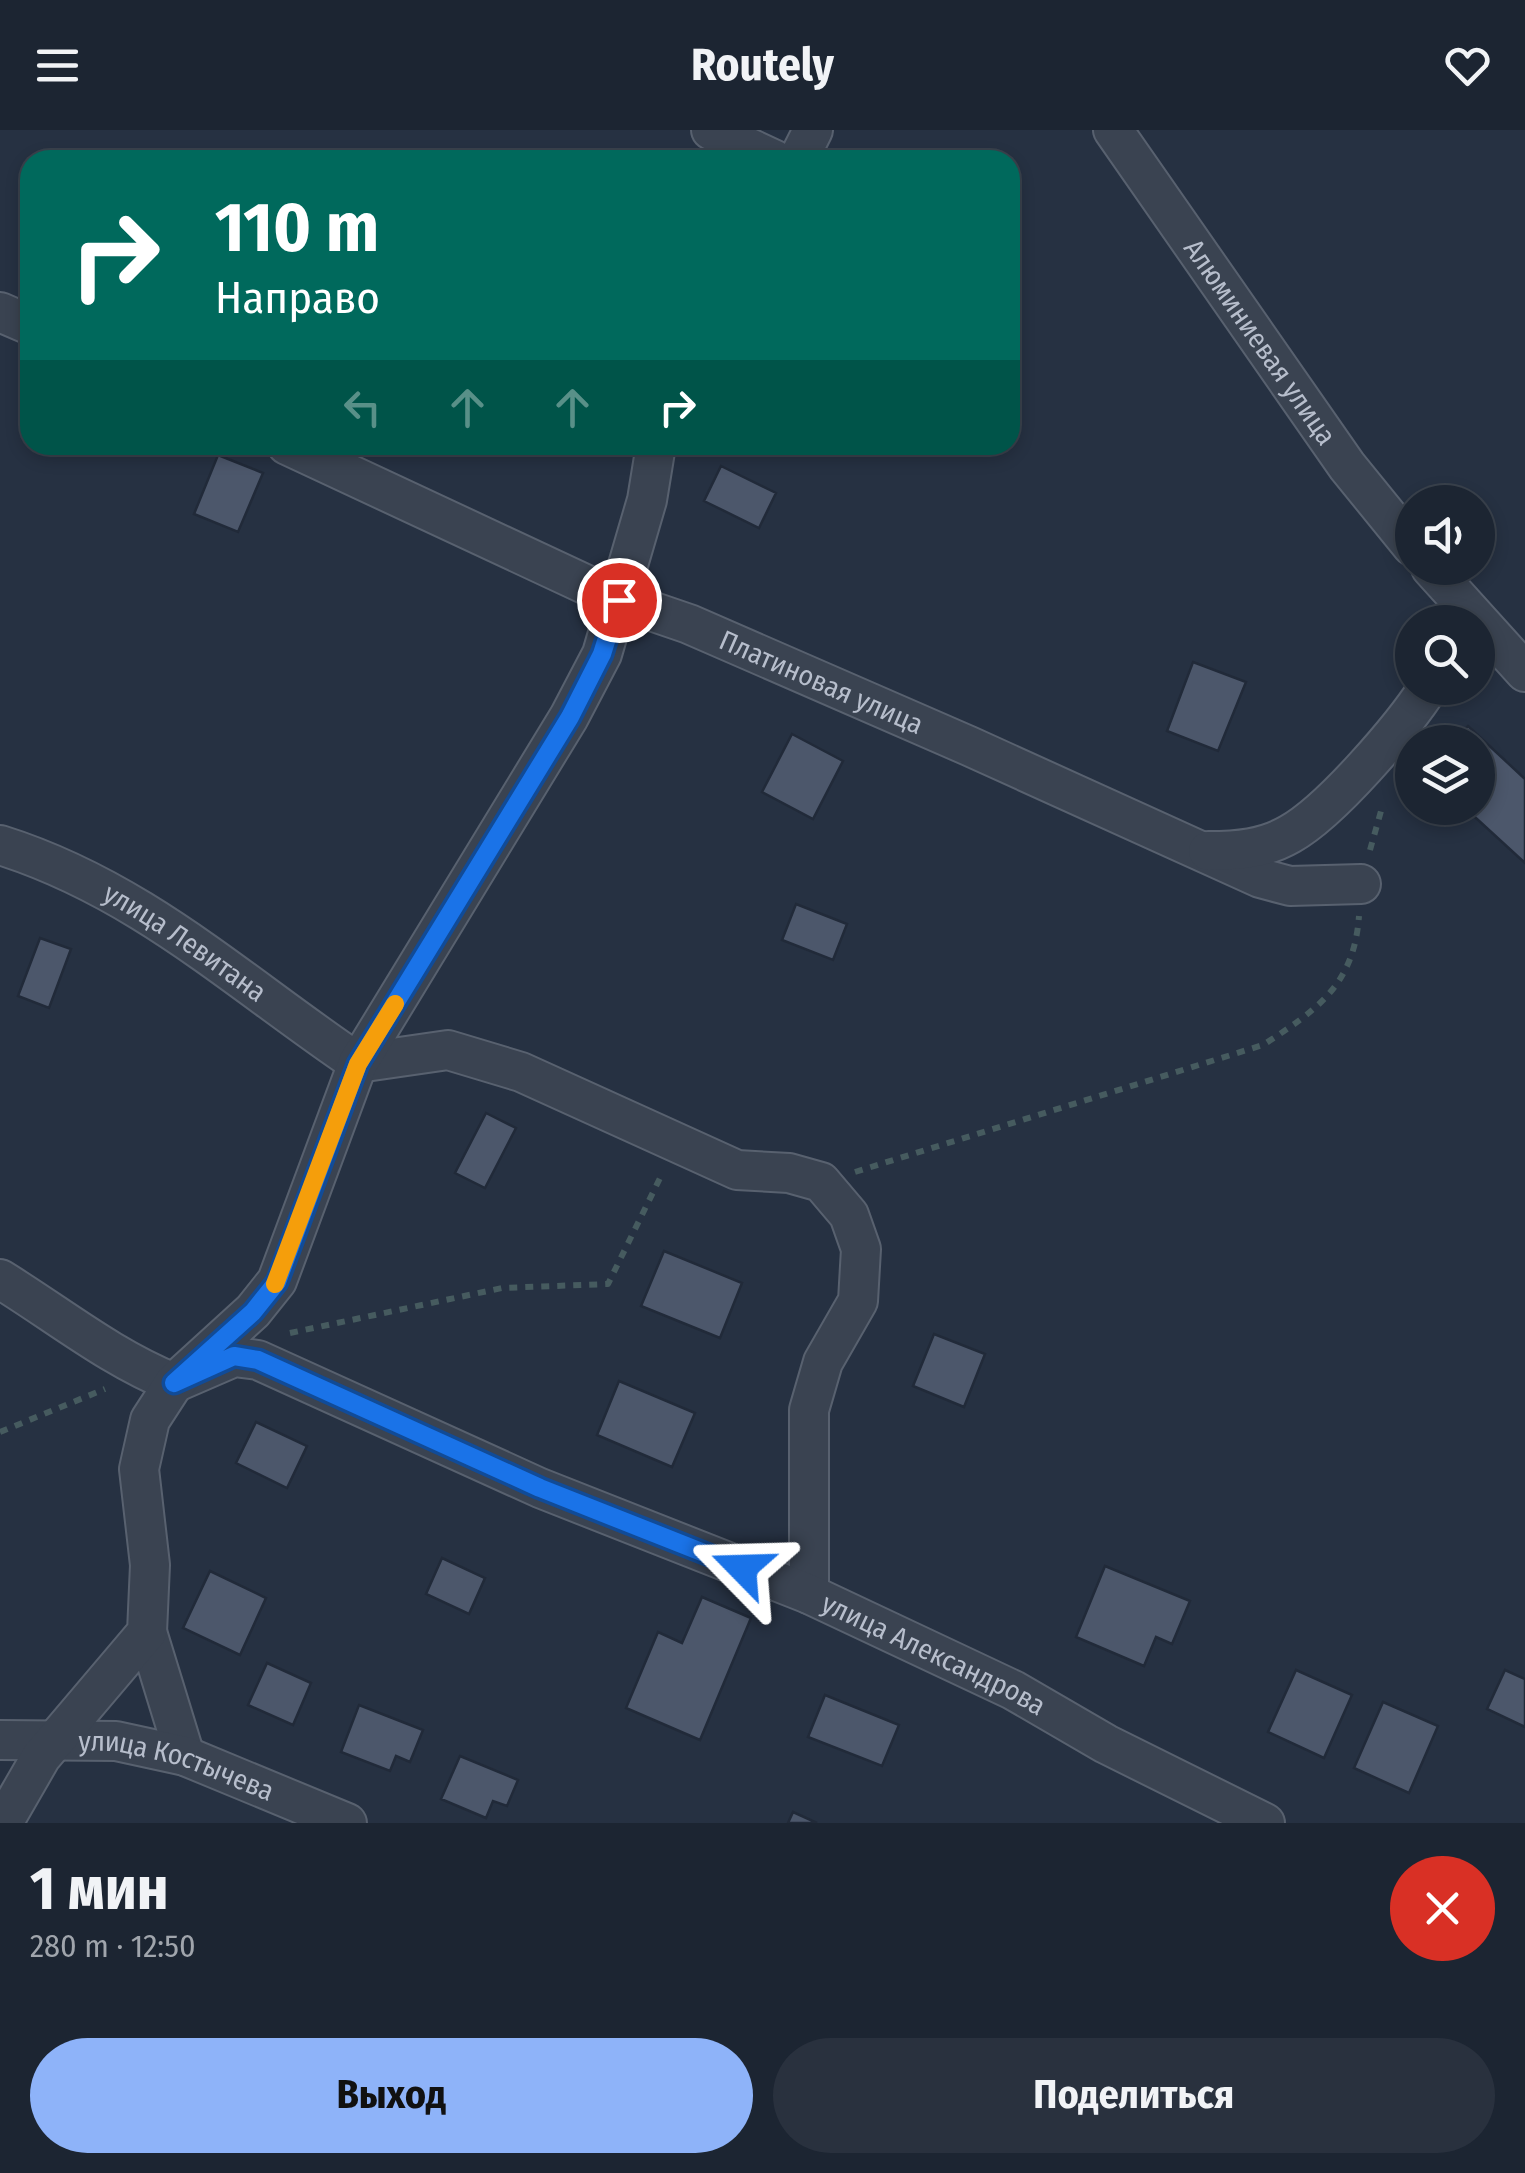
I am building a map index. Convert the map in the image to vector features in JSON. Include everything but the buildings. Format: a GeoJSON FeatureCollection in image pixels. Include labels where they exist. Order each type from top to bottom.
{"type":"FeatureCollection","features":[{"type":"Feature","properties":{"kind":"street"},"geometry":{"type":"LineString","coordinates":[[711,130],[754,150]]}},
{"type":"Feature","properties":{"kind":"street","name":"Алюминиевая улица"},"geometry":{"type":"LineString","coordinates":[[1113,130],[1346,466],[1395,525]]}},
{"type":"Feature","properties":{"kind":"street","name":"Платиновая улица"},"geometry":{"type":"LineString","coordinates":[[309,455],[619,600],[706,632],[1260,878],[1290,886],[1361,884]]}},
{"type":"Feature","properties":{"kind":"street"},"geometry":{"type":"LineString","coordinates":[[185,1756],[147,1632],[150,1565],[139,1469],[150,1420],[174,1383],[253,1312],[277,1282],[358,1064],[570,717],[602,654],[647,500],[654,455]]}},
{"type":"Feature","properties":{"kind":"street"},"geometry":{"type":"LineString","coordinates":[[1445,585],[1461,605]]}},
{"type":"Feature","properties":{"kind":"street"},"geometry":{"type":"LineString","coordinates":[[1495,642],[1525,672]]}},
{"type":"Feature","properties":{"kind":"street"},"geometry":{"type":"LineString","coordinates":[[1200,851],[1246,851],[1291,834],[1344,788],[1414,705]]}},
{"type":"Feature","properties":{"kind":"street","name":"улица Левитана"},"geometry":{"type":"LineString","coordinates":[[0,845],[57,863],[136,904],[358,1064]]}},
{"type":"Feature","properties":{"kind":"street"},"geometry":{"type":"LineString","coordinates":[[358,1064],[448,1050],[520,1072],[736,1170],[789,1173],[821,1182],[850,1215],[861,1249],[858,1301],[823,1362],[809,1410],[809,1594]]}},
{"type":"Feature","properties":{"kind":"street"},"geometry":{"type":"LineString","coordinates":[[0,1278],[88,1333],[130,1366],[174,1383]]}},
{"type":"Feature","properties":{"kind":"street","name":"улица Александрова"},"geometry":{"type":"LineString","coordinates":[[174,1383],[234,1356],[258,1360],[540,1488],[809,1594],[1013,1690],[1106,1744],[1265,1823]]}},
{"type":"Feature","properties":{"kind":"street"},"geometry":{"type":"LineString","coordinates":[[3,1823],[18,1790],[147,1632]]}},
{"type":"Feature","properties":{"kind":"street","name":"улица Костычева"},"geometry":{"type":"LineString","coordinates":[[0,1740],[116,1740],[185,1756],[347,1823]]}},
{"type":"Feature","properties":{"kind":"path"},"geometry":{"type":"LineString","coordinates":[[821,1182],[1132,1082],[1263,1045],[1307,1017],[1342,981],[1357,937],[1361,884],[1385,796]]}},
{"type":"Feature","properties":{"kind":"path"},"geometry":{"type":"LineString","coordinates":[[608,1284],[676,1146]]}},
{"type":"Feature","properties":{"kind":"slow traffic"},"geometry":{"type":"LineString","coordinates":[[275,1284],[358,1064],[395,1004]]}},
{"type":"Feature","properties":{"kind":"route"},"geometry":{"type":"LineString","coordinates":[[619,600],[602,654],[570,717],[358,1064],[277,1282],[253,1312],[174,1383],[234,1356],[258,1360],[540,1488],[742,1568]]}}]}
